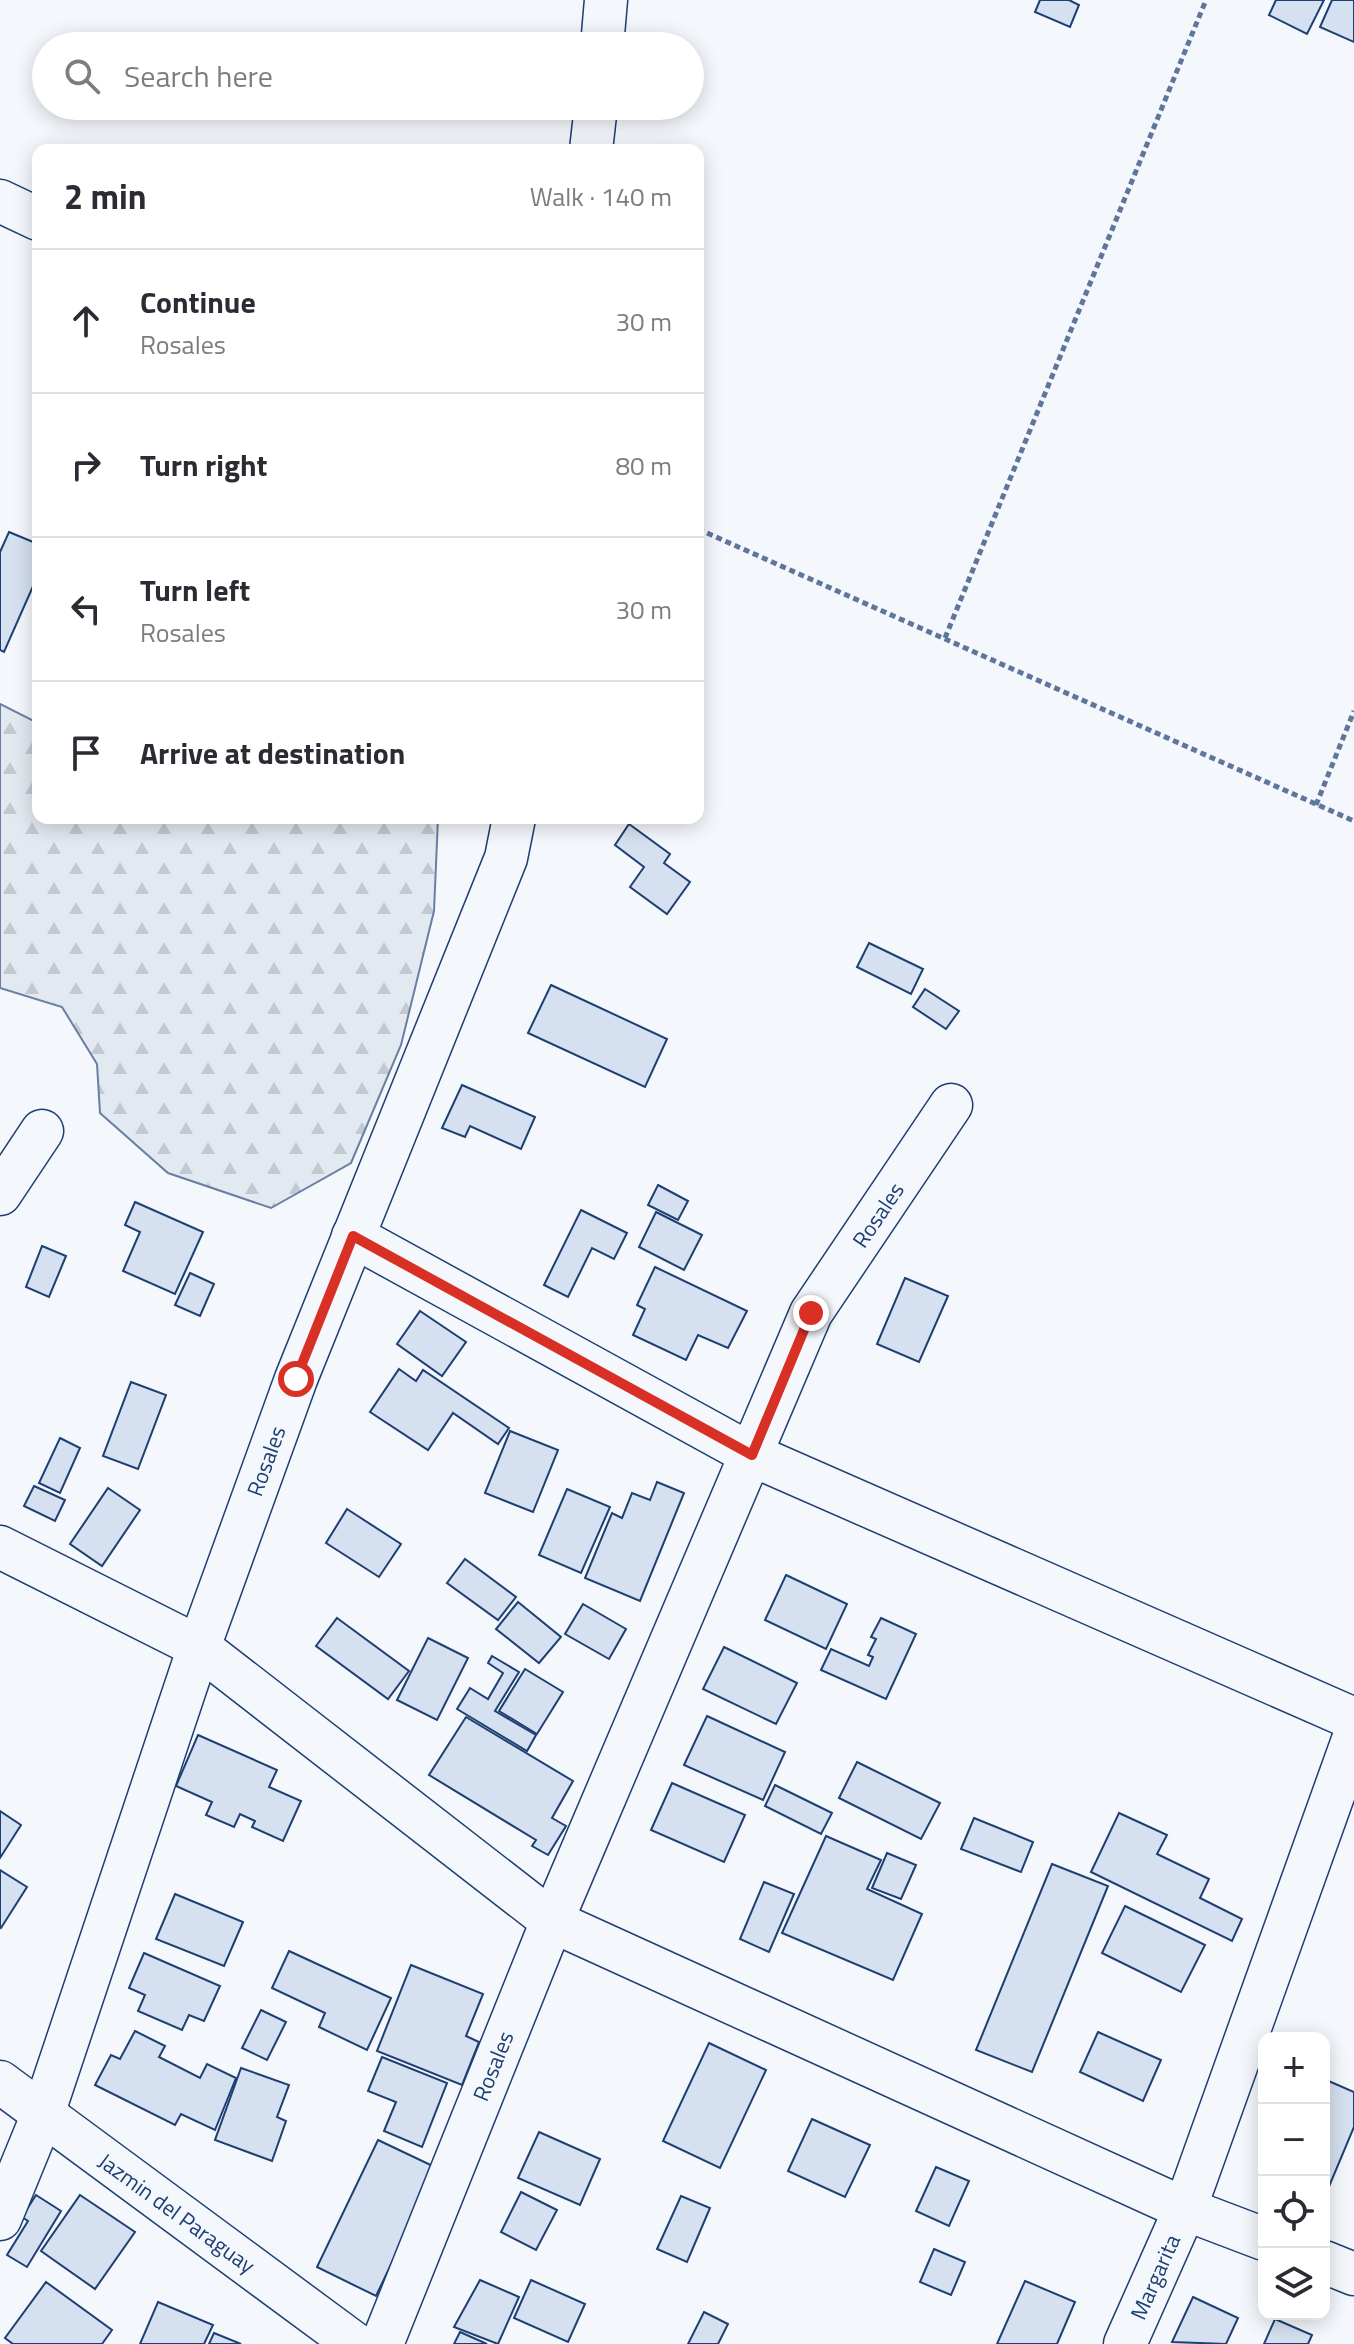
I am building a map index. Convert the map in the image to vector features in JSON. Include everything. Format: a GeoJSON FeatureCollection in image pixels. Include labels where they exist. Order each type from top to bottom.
{"type":"FeatureCollection","features":[{"type":"Feature","properties":{"kind":"street"},"geometry":{"type":"LineString","coordinates":[[603,32],[606,0]]}},
{"type":"Feature","properties":{"kind":"street"},"geometry":{"type":"LineString","coordinates":[[592,144],[594,120]]}},
{"type":"Feature","properties":{"kind":"street"},"geometry":{"type":"LineString","coordinates":[[0,201],[32,216]]}},
{"type":"Feature","properties":{"kind":"street","name":"Rosales"},"geometry":{"type":"LineString","coordinates":[[0,2219],[43,2114],[199,1647],[296,1379],[506,858],[513,824]]}},
{"type":"Feature","properties":{"kind":"street","name":"Rosales"},"geometry":{"type":"LineString","coordinates":[[382,2344],[552,1921],[811,1313],[951,1105]]}},
{"type":"Feature","properties":{"kind":"street"},"geometry":{"type":"LineString","coordinates":[[0,1194],[42,1131]]}},
{"type":"Feature","properties":{"kind":"street"},"geometry":{"type":"LineString","coordinates":[[353,1236],[752,1455],[1354,1719]]}},
{"type":"Feature","properties":{"kind":"street"},"geometry":{"type":"LineString","coordinates":[[0,1547],[199,1647],[552,1921],[1185,2209],[1258,2237]]}},
{"type":"Feature","properties":{"kind":"street","name":"Margarita"},"geometry":{"type":"LineString","coordinates":[[1125,2344],[1185,2209],[1354,1737]]}},
{"type":"Feature","properties":{"kind":"street","name":"Jazmin del Paraguay"},"geometry":{"type":"LineString","coordinates":[[0,2082],[355,2344]]}},
{"type":"Feature","properties":{"kind":"street"},"geometry":{"type":"LineString","coordinates":[[1330,2264],[1354,2274]]}},
{"type":"Feature","properties":{"kind":"path"},"geometry":{"type":"LineString","coordinates":[[945,638],[1206,0]]}},
{"type":"Feature","properties":{"kind":"path"},"geometry":{"type":"LineString","coordinates":[[704,532],[1354,821]]}},
{"type":"Feature","properties":{"kind":"path"},"geometry":{"type":"LineString","coordinates":[[1316,805],[1354,711]]}},
{"type":"Feature","properties":{"kind":"green space"},"geometry":{"type":"Polygon","coordinates":[[[0,704],[32,720],[32,824],[438,824],[434,911],[401,1045],[351,1163],[271,1208],[168,1173],[100,1113],[97,1064],[62,1007],[0,988],[0,704]]]}},
{"type":"Feature","properties":{"kind":"building"},"geometry":{"type":"Polygon","coordinates":[[[1040,0],[1069,0],[1079,5],[1070,27],[1035,12],[1040,0]]]}},
{"type":"Feature","properties":{"kind":"building"},"geometry":{"type":"Polygon","coordinates":[[[1276,0],[1324,0],[1307,34],[1269,15],[1276,0]]]}},
{"type":"Feature","properties":{"kind":"building"},"geometry":{"type":"Polygon","coordinates":[[[1332,0],[1354,0],[1354,42],[1320,27],[1332,0]]]}},
{"type":"Feature","properties":{"kind":"building"},"geometry":{"type":"Polygon","coordinates":[[[9,532],[32,542],[32,589],[4,652],[0,650],[0,552],[9,532]]]}},
{"type":"Feature","properties":{"kind":"building"},"geometry":{"type":"Polygon","coordinates":[[[629,824],[670,854],[664,863],[690,882],[667,914],[630,887],[644,867],[615,845],[629,824]]]}},
{"type":"Feature","properties":{"kind":"building"},"geometry":{"type":"Polygon","coordinates":[[[869,943],[923,969],[911,994],[857,967],[869,943]]]}},
{"type":"Feature","properties":{"kind":"building"},"geometry":{"type":"Polygon","coordinates":[[[551,985],[667,1039],[645,1087],[528,1033],[551,985]]]}},
{"type":"Feature","properties":{"kind":"building"},"geometry":{"type":"Polygon","coordinates":[[[925,989],[959,1011],[946,1029],[913,1007],[925,989]]]}},
{"type":"Feature","properties":{"kind":"building"},"geometry":{"type":"Polygon","coordinates":[[[462,1085],[535,1117],[521,1149],[470,1126],[465,1137],[442,1128],[462,1085]]]}},
{"type":"Feature","properties":{"kind":"building"},"geometry":{"type":"Polygon","coordinates":[[[658,1185],[688,1201],[678,1220],[648,1205],[658,1185]]]}},
{"type":"Feature","properties":{"kind":"building"},"geometry":{"type":"Polygon","coordinates":[[[135,1202],[203,1232],[175,1294],[123,1271],[140,1232],[125,1225],[135,1202]]]}},
{"type":"Feature","properties":{"kind":"building"},"geometry":{"type":"Polygon","coordinates":[[[581,1210],[627,1233],[614,1259],[592,1248],[568,1297],[544,1285],[581,1210]]]}},
{"type":"Feature","properties":{"kind":"building"},"geometry":{"type":"Polygon","coordinates":[[[656,1212],[702,1235],[684,1270],[639,1247],[656,1212]]]}},
{"type":"Feature","properties":{"kind":"building"},"geometry":{"type":"Polygon","coordinates":[[[42,1246],[66,1256],[49,1297],[26,1287],[42,1246]]]}},
{"type":"Feature","properties":{"kind":"building"},"geometry":{"type":"Polygon","coordinates":[[[655,1267],[747,1311],[728,1348],[698,1335],[686,1360],[633,1335],[645,1309],[637,1305],[655,1267]]]}},
{"type":"Feature","properties":{"kind":"building"},"geometry":{"type":"Polygon","coordinates":[[[190,1273],[214,1284],[200,1316],[175,1305],[190,1273]]]}},
{"type":"Feature","properties":{"kind":"building"},"geometry":{"type":"Polygon","coordinates":[[[905,1278],[948,1296],[919,1362],[877,1344],[905,1278]]]}},
{"type":"Feature","properties":{"kind":"building"},"geometry":{"type":"Polygon","coordinates":[[[420,1311],[466,1342],[442,1376],[397,1344],[420,1311]]]}},
{"type":"Feature","properties":{"kind":"building"},"geometry":{"type":"Polygon","coordinates":[[[399,1369],[416,1381],[423,1370],[509,1428],[498,1444],[453,1413],[428,1450],[370,1412],[399,1369]]]}},
{"type":"Feature","properties":{"kind":"building"},"geometry":{"type":"Polygon","coordinates":[[[131,1382],[166,1395],[138,1469],[103,1456],[131,1382]]]}},
{"type":"Feature","properties":{"kind":"building"},"geometry":{"type":"Polygon","coordinates":[[[510,1431],[558,1450],[533,1512],[485,1493],[510,1431]]]}},
{"type":"Feature","properties":{"kind":"building"},"geometry":{"type":"Polygon","coordinates":[[[60,1438],[80,1448],[60,1493],[39,1483],[60,1438]]]}},
{"type":"Feature","properties":{"kind":"building"},"geometry":{"type":"Polygon","coordinates":[[[657,1482],[684,1493],[640,1601],[585,1578],[612,1513],[622,1518],[632,1493],[650,1500],[657,1482]]]}},
{"type":"Feature","properties":{"kind":"building"},"geometry":{"type":"Polygon","coordinates":[[[34,1486],[65,1500],[55,1521],[24,1506],[34,1486]]]}},
{"type":"Feature","properties":{"kind":"building"},"geometry":{"type":"Polygon","coordinates":[[[108,1488],[140,1510],[102,1566],[70,1544],[108,1488]]]}},
{"type":"Feature","properties":{"kind":"building"},"geometry":{"type":"Polygon","coordinates":[[[567,1489],[610,1507],[581,1573],[539,1555],[567,1489]]]}},
{"type":"Feature","properties":{"kind":"building"},"geometry":{"type":"Polygon","coordinates":[[[347,1509],[401,1544],[379,1577],[326,1543],[347,1509]]]}},
{"type":"Feature","properties":{"kind":"building"},"geometry":{"type":"Polygon","coordinates":[[[465,1559],[516,1597],[498,1620],[447,1583],[465,1559]]]}},
{"type":"Feature","properties":{"kind":"building"},"geometry":{"type":"Polygon","coordinates":[[[786,1575],[847,1604],[826,1649],[765,1620],[786,1575]]]}},
{"type":"Feature","properties":{"kind":"building"},"geometry":{"type":"Polygon","coordinates":[[[518,1602],[561,1637],[539,1663],[496,1629],[518,1602]]]}},
{"type":"Feature","properties":{"kind":"building"},"geometry":{"type":"Polygon","coordinates":[[[583,1604],[626,1629],[609,1659],[565,1634],[583,1604]]]}},
{"type":"Feature","properties":{"kind":"building"},"geometry":{"type":"Polygon","coordinates":[[[337,1618],[409,1671],[388,1699],[316,1646],[337,1618]]]}},
{"type":"Feature","properties":{"kind":"building"},"geometry":{"type":"Polygon","coordinates":[[[881,1618],[916,1634],[886,1699],[821,1670],[831,1649],[869,1666],[873,1657],[868,1655],[876,1639],[871,1637],[881,1618]]]}},
{"type":"Feature","properties":{"kind":"building"},"geometry":{"type":"Polygon","coordinates":[[[428,1638],[468,1658],[437,1720],[397,1700],[428,1638]]]}},
{"type":"Feature","properties":{"kind":"building"},"geometry":{"type":"Polygon","coordinates":[[[724,1647],[797,1683],[776,1724],[703,1689],[724,1647]]]}},
{"type":"Feature","properties":{"kind":"building"},"geometry":{"type":"Polygon","coordinates":[[[492,1656],[519,1672],[495,1711],[536,1735],[527,1751],[457,1709],[470,1688],[488,1699],[503,1673],[488,1663],[492,1656]]]}},
{"type":"Feature","properties":{"kind":"building"},"geometry":{"type":"Polygon","coordinates":[[[525,1669],[563,1692],[537,1734],[499,1711],[525,1669]]]}},
{"type":"Feature","properties":{"kind":"building"},"geometry":{"type":"Polygon","coordinates":[[[707,1716],[785,1752],[763,1800],[684,1765],[707,1716]]]}},
{"type":"Feature","properties":{"kind":"building"},"geometry":{"type":"Polygon","coordinates":[[[466,1717],[573,1781],[552,1818],[566,1826],[548,1855],[532,1846],[536,1840],[429,1775],[466,1717]]]}},
{"type":"Feature","properties":{"kind":"building"},"geometry":{"type":"Polygon","coordinates":[[[198,1735],[277,1770],[269,1787],[301,1801],[283,1841],[252,1827],[255,1821],[240,1814],[234,1827],[206,1815],[212,1802],[176,1786],[198,1735]]]}},
{"type":"Feature","properties":{"kind":"building"},"geometry":{"type":"Polygon","coordinates":[[[857,1762],[940,1803],[921,1839],[839,1798],[857,1762]]]}},
{"type":"Feature","properties":{"kind":"building"},"geometry":{"type":"Polygon","coordinates":[[[672,1783],[745,1815],[724,1862],[651,1830],[672,1783]]]}},
{"type":"Feature","properties":{"kind":"building"},"geometry":{"type":"Polygon","coordinates":[[[775,1785],[832,1813],[821,1834],[765,1806],[775,1785]]]}},
{"type":"Feature","properties":{"kind":"building"},"geometry":{"type":"Polygon","coordinates":[[[0,1811],[21,1825],[0,1858],[0,1811]]]}},
{"type":"Feature","properties":{"kind":"building"},"geometry":{"type":"Polygon","coordinates":[[[1119,1813],[1167,1835],[1157,1854],[1209,1879],[1200,1898],[1242,1919],[1232,1941],[1091,1872],[1119,1813]]]}},
{"type":"Feature","properties":{"kind":"building"},"geometry":{"type":"Polygon","coordinates":[[[974,1818],[1033,1842],[1021,1872],[961,1849],[974,1818]]]}},
{"type":"Feature","properties":{"kind":"building"},"geometry":{"type":"Polygon","coordinates":[[[826,1836],[881,1860],[867,1889],[922,1914],[893,1980],[782,1933],[826,1836]]]}},
{"type":"Feature","properties":{"kind":"building"},"geometry":{"type":"Polygon","coordinates":[[[887,1853],[916,1865],[901,1899],[872,1888],[887,1853]]]}},
{"type":"Feature","properties":{"kind":"building"},"geometry":{"type":"Polygon","coordinates":[[[1052,1864],[1108,1886],[1032,2072],[976,2050],[1052,1864]]]}},
{"type":"Feature","properties":{"kind":"building"},"geometry":{"type":"Polygon","coordinates":[[[0,1870],[27,1887],[1,1928],[0,1927],[0,1870]]]}},
{"type":"Feature","properties":{"kind":"building"},"geometry":{"type":"Polygon","coordinates":[[[764,1882],[794,1894],[769,1952],[740,1939],[764,1882]]]}},
{"type":"Feature","properties":{"kind":"building"},"geometry":{"type":"Polygon","coordinates":[[[175,1894],[243,1922],[224,1966],[156,1939],[175,1894]]]}},
{"type":"Feature","properties":{"kind":"building"},"geometry":{"type":"Polygon","coordinates":[[[1125,1906],[1205,1945],[1181,1992],[1102,1953],[1125,1906]]]}},
{"type":"Feature","properties":{"kind":"building"},"geometry":{"type":"Polygon","coordinates":[[[289,1951],[391,1998],[367,2050],[319,2027],[325,2013],[272,1988],[289,1951]]]}},
{"type":"Feature","properties":{"kind":"building"},"geometry":{"type":"Polygon","coordinates":[[[144,1953],[220,1986],[204,2021],[189,2015],[182,2030],[138,2011],[145,1995],[129,1988],[144,1953]]]}},
{"type":"Feature","properties":{"kind":"building"},"geometry":{"type":"Polygon","coordinates":[[[411,1965],[483,1994],[466,2036],[479,2042],[462,2085],[377,2051],[411,1965]]]}},
{"type":"Feature","properties":{"kind":"building"},"geometry":{"type":"Polygon","coordinates":[[[261,2010],[286,2022],[267,2060],[242,2048],[261,2010]]]}},
{"type":"Feature","properties":{"kind":"building"},"geometry":{"type":"Polygon","coordinates":[[[135,2031],[165,2046],[159,2057],[200,2078],[207,2064],[236,2078],[215,2130],[181,2114],[175,2125],[95,2085],[111,2055],[120,2059],[135,2031]]]}},
{"type":"Feature","properties":{"kind":"building"},"geometry":{"type":"Polygon","coordinates":[[[1098,2032],[1161,2060],[1143,2101],[1080,2072],[1098,2032]]]}},
{"type":"Feature","properties":{"kind":"building"},"geometry":{"type":"Polygon","coordinates":[[[709,2043],[766,2070],[720,2168],[663,2141],[709,2043]]]}},
{"type":"Feature","properties":{"kind":"building"},"geometry":{"type":"Polygon","coordinates":[[[382,2057],[447,2083],[422,2147],[384,2131],[396,2102],[368,2091],[382,2057]]]}},
{"type":"Feature","properties":{"kind":"building"},"geometry":{"type":"Polygon","coordinates":[[[241,2068],[289,2085],[277,2117],[286,2121],[272,2161],[215,2140],[241,2068]]]}},
{"type":"Feature","properties":{"kind":"building"},"geometry":{"type":"Polygon","coordinates":[[[1330,2082],[1354,2092],[1354,2127],[1330,2184],[1330,2082]]]}},
{"type":"Feature","properties":{"kind":"building"},"geometry":{"type":"Polygon","coordinates":[[[812,2119],[870,2145],[845,2197],[788,2171],[812,2119]]]}},
{"type":"Feature","properties":{"kind":"building"},"geometry":{"type":"Polygon","coordinates":[[[539,2132],[600,2159],[580,2205],[518,2178],[539,2132]]]}},
{"type":"Feature","properties":{"kind":"building"},"geometry":{"type":"Polygon","coordinates":[[[378,2140],[437,2168],[376,2296],[317,2267],[378,2140]]]}},
{"type":"Feature","properties":{"kind":"building"},"geometry":{"type":"Polygon","coordinates":[[[936,2167],[969,2181],[949,2226],[916,2211],[936,2167]]]}},
{"type":"Feature","properties":{"kind":"building"},"geometry":{"type":"Polygon","coordinates":[[[521,2192],[557,2210],[536,2250],[501,2232],[521,2192]]]}},
{"type":"Feature","properties":{"kind":"building"},"geometry":{"type":"Polygon","coordinates":[[[36,2195],[61,2211],[27,2267],[7,2255],[28,2221],[22,2217],[36,2195]]]}},
{"type":"Feature","properties":{"kind":"building"},"geometry":{"type":"Polygon","coordinates":[[[80,2195],[135,2232],[95,2289],[41,2251],[80,2195]]]}},
{"type":"Feature","properties":{"kind":"building"},"geometry":{"type":"Polygon","coordinates":[[[681,2196],[710,2208],[687,2262],[657,2249],[681,2196]]]}},
{"type":"Feature","properties":{"kind":"building"},"geometry":{"type":"Polygon","coordinates":[[[934,2249],[965,2262],[951,2295],[920,2282],[934,2249]]]}},
{"type":"Feature","properties":{"kind":"building"},"geometry":{"type":"Polygon","coordinates":[[[480,2280],[519,2297],[498,2344],[454,2327],[480,2280]]]}},
{"type":"Feature","properties":{"kind":"building"},"geometry":{"type":"Polygon","coordinates":[[[531,2280],[585,2304],[568,2342],[514,2318],[531,2280]]]}},
{"type":"Feature","properties":{"kind":"building"},"geometry":{"type":"Polygon","coordinates":[[[1025,2281],[1075,2302],[1057,2344],[997,2344],[1025,2281]]]}},
{"type":"Feature","properties":{"kind":"building"},"geometry":{"type":"Polygon","coordinates":[[[46,2282],[112,2330],[102,2344],[13,2344],[5,2338],[46,2282]]]}},
{"type":"Feature","properties":{"kind":"building"},"geometry":{"type":"Polygon","coordinates":[[[1193,2297],[1238,2318],[1226,2344],[1172,2342],[1193,2297]]]}},
{"type":"Feature","properties":{"kind":"building"},"geometry":{"type":"Polygon","coordinates":[[[158,2302],[213,2325],[204,2344],[140,2344],[158,2302]]]}},
{"type":"Feature","properties":{"kind":"building"},"geometry":{"type":"Polygon","coordinates":[[[704,2312],[728,2324],[718,2344],[688,2344],[704,2312]]]}},
{"type":"Feature","properties":{"kind":"building"},"geometry":{"type":"Polygon","coordinates":[[[1275,2320],[1312,2335],[1308,2344],[1264,2344],[1275,2320]]]}},
{"type":"Feature","properties":{"kind":"building"},"geometry":{"type":"Polygon","coordinates":[[[460,2332],[487,2344],[454,2344],[460,2332]]]}},
{"type":"Feature","properties":{"kind":"building"},"geometry":{"type":"Polygon","coordinates":[[[214,2333],[241,2344],[209,2344],[214,2333]]]}},
{"type":"Feature","properties":{"kind":"route"},"geometry":{"type":"LineString","coordinates":[[296,1379],[353,1236],[752,1455],[811,1313]]}}]}
